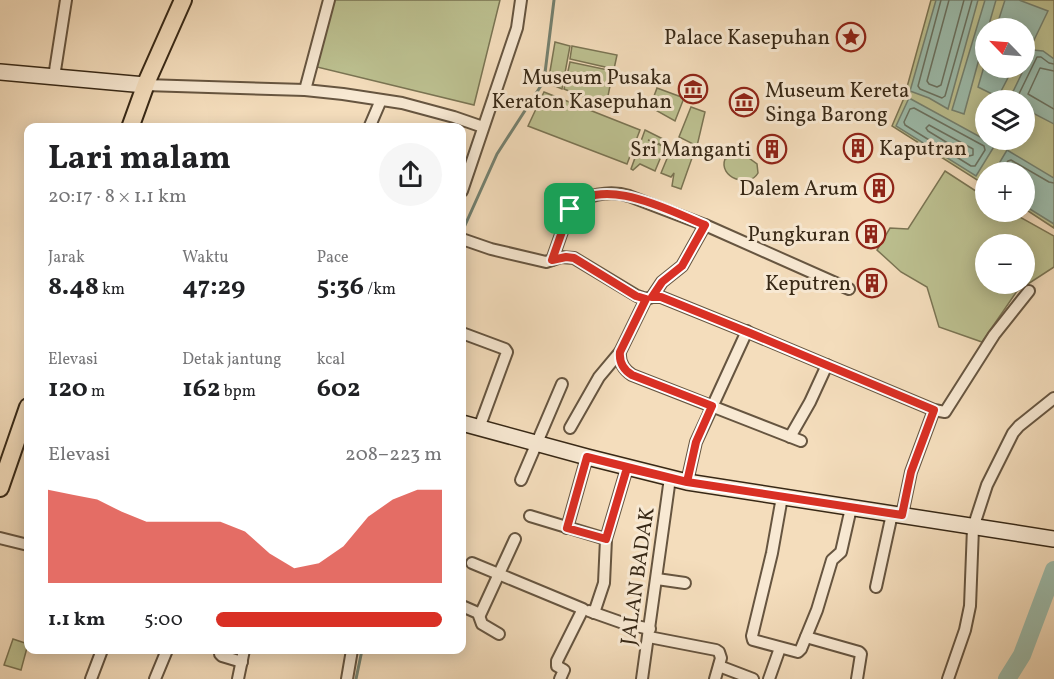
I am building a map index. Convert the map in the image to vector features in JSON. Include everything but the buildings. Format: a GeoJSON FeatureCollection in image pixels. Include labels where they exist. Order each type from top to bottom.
{"type":"FeatureCollection","features":[{"type":"Feature","properties":{"kind":"main road"},"geometry":{"type":"LineString","coordinates":[[132,123],[145,86],[183,0]]}},
{"type":"Feature","properties":{"kind":"main road"},"geometry":{"type":"LineString","coordinates":[[0,488],[24,419]]}},
{"type":"Feature","properties":{"kind":"street"},"geometry":{"type":"LineString","coordinates":[[54,77],[66,0]]}},
{"type":"Feature","properties":{"kind":"street"},"geometry":{"type":"LineString","coordinates":[[305,90],[329,0]]}},
{"type":"Feature","properties":{"kind":"street"},"geometry":{"type":"LineString","coordinates":[[466,178],[517,28],[521,0]]}},
{"type":"Feature","properties":{"kind":"street"},"geometry":{"type":"LineString","coordinates":[[0,72],[145,86],[305,90],[412,105],[483,127]]}},
{"type":"Feature","properties":{"kind":"street"},"geometry":{"type":"LineString","coordinates":[[371,123],[381,100]]}},
{"type":"Feature","properties":{"kind":"street"},"geometry":{"type":"LineString","coordinates":[[552,260],[570,209],[576,202],[591,196],[624,194],[705,225],[849,289]]}},
{"type":"Feature","properties":{"kind":"street"},"geometry":{"type":"LineString","coordinates":[[570,428],[599,377],[620,352],[649,298],[662,282],[682,266],[705,225]]}},
{"type":"Feature","properties":{"kind":"street"},"geometry":{"type":"LineString","coordinates":[[466,240],[546,262],[566,257],[574,258],[636,296],[661,297],[934,410],[945,412],[994,335],[1027,294]]}},
{"type":"Feature","properties":{"kind":"street"},"geometry":{"type":"LineString","coordinates":[[687,482],[696,442],[747,331]]}},
{"type":"Feature","properties":{"kind":"street"},"geometry":{"type":"LineString","coordinates":[[466,334],[505,349],[507,352],[479,428]]}},
{"type":"Feature","properties":{"kind":"street"},"geometry":{"type":"LineString","coordinates":[[620,352],[620,362],[632,375],[795,439],[826,365]]}},
{"type":"Feature","properties":{"kind":"street"},"geometry":{"type":"LineString","coordinates":[[521,480],[562,384]]}},
{"type":"Feature","properties":{"kind":"street"},"geometry":{"type":"LineString","coordinates":[[948,679],[965,630],[970,606],[973,528],[987,485],[1012,433],[1054,398]]}},
{"type":"Feature","properties":{"kind":"street"},"geometry":{"type":"LineString","coordinates":[[876,587],[911,472],[934,410]]}},
{"type":"Feature","properties":{"kind":"street"},"geometry":{"type":"LineString","coordinates":[[466,424],[687,482],[1054,539]]}},
{"type":"Feature","properties":{"kind":"street"},"geometry":{"type":"LineString","coordinates":[[567,528],[587,457]]}},
{"type":"Feature","properties":{"kind":"street"},"geometry":{"type":"LineString","coordinates":[[594,613],[604,583],[606,539],[627,468]]}},
{"type":"Feature","properties":{"kind":"street","name":"JALAN BADAK"},"geometry":{"type":"LineString","coordinates":[[642,679],[670,478]]}},
{"type":"Feature","properties":{"kind":"street"},"geometry":{"type":"LineString","coordinates":[[782,497],[772,552],[752,636],[753,640],[798,652],[817,610],[832,560],[841,552],[851,508]]}},
{"type":"Feature","properties":{"kind":"street"},"geometry":{"type":"LineString","coordinates":[[530,516],[606,539]]}},
{"type":"Feature","properties":{"kind":"street"},"geometry":{"type":"LineString","coordinates":[[0,538],[24,544]]}},
{"type":"Feature","properties":{"kind":"street"},"geometry":{"type":"LineString","coordinates":[[499,633],[482,624],[480,615],[515,539]]}},
{"type":"Feature","properties":{"kind":"street"},"geometry":{"type":"LineString","coordinates":[[472,563],[583,609],[649,633],[716,650],[720,654],[715,679]]}},
{"type":"Feature","properties":{"kind":"street"},"geometry":{"type":"LineString","coordinates":[[657,579],[685,583]]}},
{"type":"Feature","properties":{"kind":"street"},"geometry":{"type":"LineString","coordinates":[[466,608],[480,615]]}},
{"type":"Feature","properties":{"kind":"street"},"geometry":{"type":"LineString","coordinates":[[560,679],[564,670],[557,666],[557,661],[583,609]]}},
{"type":"Feature","properties":{"kind":"street"},"geometry":{"type":"LineString","coordinates":[[806,637],[859,652],[861,654],[856,679]]}},
{"type":"Feature","properties":{"kind":"street"},"geometry":{"type":"LineString","coordinates":[[769,679],[780,648]]}},
{"type":"Feature","properties":{"kind":"street"},"geometry":{"type":"LineString","coordinates":[[91,679],[100,654]]}},
{"type":"Feature","properties":{"kind":"street"},"geometry":{"type":"LineString","coordinates":[[155,679],[165,654]]}},
{"type":"Feature","properties":{"kind":"street"},"geometry":{"type":"LineString","coordinates":[[219,654],[242,662]]}},
{"type":"Feature","properties":{"kind":"street"},"geometry":{"type":"LineString","coordinates":[[238,679],[243,654]]}},
{"type":"Feature","properties":{"kind":"street"},"geometry":{"type":"LineString","coordinates":[[347,679],[351,654]]}},
{"type":"Feature","properties":{"kind":"street"},"geometry":{"type":"LineString","coordinates":[[719,666],[753,679]]}},
{"type":"Feature","properties":{"kind":"green space"},"geometry":{"type":"Polygon","coordinates":[[[333,0],[500,0],[474,105],[317,67],[333,0]]]}},
{"type":"Feature","properties":{"kind":"green space"},"geometry":{"type":"Polygon","coordinates":[[[931,0],[1054,0],[1054,228],[1035,216],[1035,162],[975,162],[975,179],[892,126],[904,98],[931,0]]]}},
{"type":"Feature","properties":{"kind":"green space"},"geometry":{"type":"Polygon","coordinates":[[[555,42],[570,46],[562,89],[548,83],[555,42]]]}},
{"type":"Feature","properties":{"kind":"green space"},"geometry":{"type":"Polygon","coordinates":[[[572,46],[617,55],[614,69],[570,59],[572,46]]]}},
{"type":"Feature","properties":{"kind":"green space"},"geometry":{"type":"Polygon","coordinates":[[[570,62],[613,71],[606,106],[564,89],[570,62]]]}},
{"type":"Feature","properties":{"kind":"green space"},"geometry":{"type":"Polygon","coordinates":[[[657,88],[684,98],[675,121],[650,107],[657,88]]]}},
{"type":"Feature","properties":{"kind":"green space"},"geometry":{"type":"Polygon","coordinates":[[[544,92],[640,130],[627,164],[528,126],[544,92]]]}},
{"type":"Feature","properties":{"kind":"green space"},"geometry":{"type":"Polygon","coordinates":[[[691,107],[705,112],[697,146],[679,137],[691,107]]]}},
{"type":"Feature","properties":{"kind":"green space"},"geometry":{"type":"Polygon","coordinates":[[[645,130],[665,140],[665,146],[648,140],[665,147],[655,171],[640,164],[633,170],[631,169],[645,130]]]}},
{"type":"Feature","properties":{"kind":"green space"},"geometry":{"type":"Polygon","coordinates":[[[671,149],[692,158],[681,189],[672,186],[674,173],[671,177],[661,173],[671,149]]]}},
{"type":"Feature","properties":{"kind":"green space"},"geometry":{"type":"Polygon","coordinates":[[[737,155],[746,156],[757,164],[758,173],[754,178],[736,179],[726,171],[725,159],[737,155]]]}},
{"type":"Feature","properties":{"kind":"green space"},"geometry":{"type":"Polygon","coordinates":[[[945,171],[975,190],[975,222],[1029,222],[1054,236],[1054,267],[1035,279],[1035,234],[975,234],[975,294],[1015,294],[982,342],[939,327],[927,287],[901,272],[877,250],[890,228],[908,229],[945,171]]]}},
{"type":"Feature","properties":{"kind":"green space"},"geometry":{"type":"Polygon","coordinates":[[[13,639],[24,643],[25,654],[21,670],[4,665],[13,639]]]}},
{"type":"Feature","properties":{"kind":"water"},"geometry":{"type":"Polygon","coordinates":[[[936,0],[978,0],[948,109],[929,98],[910,91],[936,0]]]}},
{"type":"Feature","properties":{"kind":"water"},"geometry":{"type":"Polygon","coordinates":[[[985,0],[996,0],[991,18],[980,18],[985,0]]]}},
{"type":"Feature","properties":{"kind":"water"},"geometry":{"type":"Polygon","coordinates":[[[1005,0],[1019,0],[1048,11],[1035,38],[1035,18],[999,18],[1005,0]]]}},
{"type":"Feature","properties":{"kind":"water"},"geometry":{"type":"Polygon","coordinates":[[[975,33],[975,74],[964,114],[952,110],[975,33]]]}},
{"type":"Feature","properties":{"kind":"water"},"geometry":{"type":"Polygon","coordinates":[[[1035,50],[1043,51],[1054,59],[1054,124],[1035,114],[1035,90],[1014,90],[1020,78],[1035,78],[1035,50]]]}},
{"type":"Feature","properties":{"kind":"water"},"geometry":{"type":"Polygon","coordinates":[[[981,78],[1008,78],[1002,90],[984,90],[978,87],[981,78]]]}},
{"type":"Feature","properties":{"kind":"water"},"geometry":{"type":"Polygon","coordinates":[[[909,98],[975,134],[975,150],[992,150],[985,162],[975,162],[975,175],[896,126],[909,98]]]}},
{"type":"Feature","properties":{"kind":"water"},"geometry":{"type":"Polygon","coordinates":[[[1007,150],[1027,162],[1000,162],[1007,150]]]}},
{"type":"Feature","properties":{"kind":"water"},"geometry":{"type":"Polygon","coordinates":[[[1035,167],[1054,178],[1054,224],[1035,212],[1035,167]]]}},
{"type":"Feature","properties":{"kind":"waterway"},"geometry":{"type":"LineString","coordinates":[[466,223],[497,154],[544,81],[554,0]]}},
{"type":"Feature","properties":{"kind":"waterway"},"geometry":{"type":"LineString","coordinates":[[1007,679],[1022,655],[1054,570]]}},
{"type":"Feature","properties":{"kind":"waterway"},"geometry":{"type":"LineString","coordinates":[[356,679],[361,654]]}},
{"type":"Feature","properties":{"kind":"place","name":"Palace Kasepuhan"},"geometry":{"type":"Point","coordinates":[851,37]}},
{"type":"Feature","properties":{"kind":"place","name":"Museum Pusaka Keraton Kasepuhan"},"geometry":{"type":"Point","coordinates":[693,89]}},
{"type":"Feature","properties":{"kind":"place","name":"Museum Kereta Singa Barong"},"geometry":{"type":"Point","coordinates":[744,102]}},
{"type":"Feature","properties":{"kind":"place","name":"Kaputran"},"geometry":{"type":"Point","coordinates":[858,148]}},
{"type":"Feature","properties":{"kind":"place","name":"Sri Manganti"},"geometry":{"type":"Point","coordinates":[772,149]}},
{"type":"Feature","properties":{"kind":"place","name":"Dalem Arum"},"geometry":{"type":"Point","coordinates":[879,188]}},
{"type":"Feature","properties":{"kind":"place","name":"Pungkuran"},"geometry":{"type":"Point","coordinates":[871,234]}},
{"type":"Feature","properties":{"kind":"place","name":"Keputren"},"geometry":{"type":"Point","coordinates":[872,283]}},
{"type":"Feature","properties":{"kind":"route"},"geometry":{"type":"LineString","coordinates":[[570,209],[552,260],[561,257],[574,258],[636,296],[646,299],[620,352],[620,362],[625,369],[632,375],[712,406],[696,442],[687,482],[627,468],[606,539],[567,528],[587,457],[687,482],[902,515],[911,472],[934,410],[661,297],[652,297],[662,282],[682,266],[705,225],[624,194],[583,198],[570,209]]}}]}
